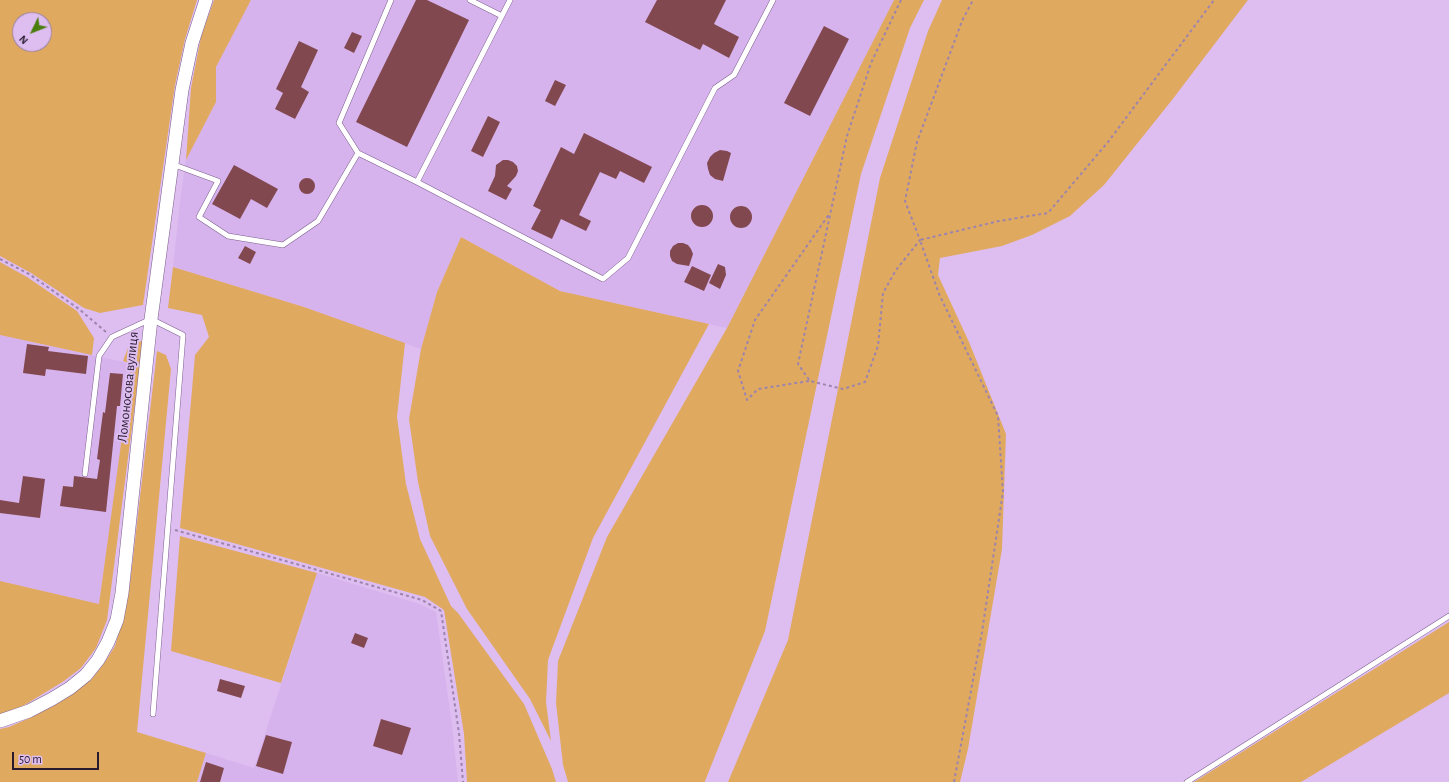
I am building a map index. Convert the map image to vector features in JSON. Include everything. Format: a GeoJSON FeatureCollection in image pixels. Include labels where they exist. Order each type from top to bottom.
{"type":"FeatureCollection","features":[{"type":"Feature","properties":{"kind":"street","name":"Ломоносова вулиця"},"geometry":{"type":"LineString","coordinates":[[0,721],[29,711],[70,688],[86,674],[98,660],[108,642],[117,620],[122,593],[152,319],[182,90],[192,43],[206,0]]}},
{"type":"Feature","properties":{"kind":"lane"},"geometry":{"type":"LineString","coordinates":[[391,0],[339,123],[358,154],[417,182],[603,279],[628,258],[715,88],[734,75],[773,0]]}},
{"type":"Feature","properties":{"kind":"lane"},"geometry":{"type":"LineString","coordinates":[[470,0],[502,16]]}},
{"type":"Feature","properties":{"kind":"lane"},"geometry":{"type":"LineString","coordinates":[[417,182],[510,0]]}},
{"type":"Feature","properties":{"kind":"lane"},"geometry":{"type":"LineString","coordinates":[[172,164],[218,181],[199,217],[228,236],[283,245],[318,221],[358,154]]}},
{"type":"Feature","properties":{"kind":"lane"},"geometry":{"type":"LineString","coordinates":[[85,474],[100,356],[112,337],[152,319],[183,335],[153,714]]}},
{"type":"Feature","properties":{"kind":"lane"},"geometry":{"type":"LineString","coordinates":[[1187,782],[1449,616]]}},
{"type":"Feature","properties":{"kind":"path"},"geometry":{"type":"LineString","coordinates":[[810,381],[798,364],[847,136],[869,70],[901,0]]}},
{"type":"Feature","properties":{"kind":"path"},"geometry":{"type":"LineString","coordinates":[[954,782],[982,632],[1003,492],[998,416],[940,294],[905,201],[917,142],[962,20],[973,0]]}},
{"type":"Feature","properties":{"kind":"path"},"geometry":{"type":"LineString","coordinates":[[831,212],[755,320],[738,371],[747,400],[758,389],[810,381],[843,389],[865,382],[878,346],[884,293],[896,270],[920,240],[999,221],[1048,213],[1108,142],[1214,0]]}},
{"type":"Feature","properties":{"kind":"path"},"geometry":{"type":"LineString","coordinates":[[0,259],[29,274],[79,308],[112,337]]}},
{"type":"Feature","properties":{"kind":"path"},"geometry":{"type":"LineString","coordinates":[[168,528],[422,600],[440,611],[459,733],[463,782]]}},
{"type":"Feature","properties":{"kind":"shaded area"},"geometry":{"type":"Polygon","coordinates":[[[0,0],[197,0],[185,39],[175,85],[143,305],[100,313],[84,308],[31,273],[0,256],[0,0]]]}},
{"type":"Feature","properties":{"kind":"shaded area"},"geometry":{"type":"Polygon","coordinates":[[[214,0],[251,0],[216,67],[216,102],[186,160],[191,88],[201,37],[214,0]]]}},
{"type":"Feature","properties":{"kind":"shaded area"},"geometry":{"type":"Polygon","coordinates":[[[251,0],[894,0],[727,328],[560,291],[461,237],[437,292],[421,349],[304,307],[173,267],[186,160],[216,102],[216,67],[251,0]]]}},
{"type":"Feature","properties":{"kind":"shaded area"},"geometry":{"type":"Polygon","coordinates":[[[894,0],[924,0],[910,28],[861,174],[765,631],[705,782],[568,782],[563,765],[556,703],[558,661],[607,537],[727,328],[894,0]]]}},
{"type":"Feature","properties":{"kind":"shaded area"},"geometry":{"type":"Polygon","coordinates":[[[942,0],[1248,0],[1172,100],[1104,185],[1070,216],[1032,235],[1002,246],[940,258],[938,275],[969,342],[1006,434],[1002,549],[968,749],[960,782],[728,782],[788,640],[880,178],[928,31],[942,0]]]}},
{"type":"Feature","properties":{"kind":"shaded area"},"geometry":{"type":"Polygon","coordinates":[[[461,237],[560,291],[709,324],[593,538],[548,660],[546,702],[551,741],[530,699],[467,609],[430,536],[418,482],[409,419],[421,349],[437,292],[461,237]]]}},
{"type":"Feature","properties":{"kind":"shaded area"},"geometry":{"type":"Polygon","coordinates":[[[0,262],[27,277],[77,311],[94,338],[92,355],[0,335],[0,262]]]}},
{"type":"Feature","properties":{"kind":"shaded area"},"geometry":{"type":"Polygon","coordinates":[[[173,267],[304,307],[405,343],[397,417],[406,484],[420,539],[451,606],[458,613],[524,704],[552,769],[556,782],[467,782],[464,734],[444,610],[425,597],[180,528],[195,355],[209,337],[202,315],[168,308],[173,267]]]}},
{"type":"Feature","properties":{"kind":"shaded area"},"geometry":{"type":"Polygon","coordinates":[[[0,335],[133,364],[99,604],[0,581],[0,335]]]}},
{"type":"Feature","properties":{"kind":"shaded area"},"geometry":{"type":"Polygon","coordinates":[[[137,340],[143,342],[107,620],[96,648],[81,668],[64,681],[23,706],[0,714],[0,581],[99,604],[132,364],[123,361],[128,348],[137,340]]]}},
{"type":"Feature","properties":{"kind":"shaded area"},"geometry":{"type":"Polygon","coordinates":[[[157,351],[166,355],[171,369],[137,732],[206,753],[197,782],[0,782],[0,729],[9,727],[32,717],[57,704],[75,692],[91,680],[115,646],[129,592],[157,351]]]}},
{"type":"Feature","properties":{"kind":"shaded area"},"geometry":{"type":"Polygon","coordinates":[[[180,536],[317,573],[281,683],[171,651],[180,536]]]}},
{"type":"Feature","properties":{"kind":"shaded area"},"geometry":{"type":"Polygon","coordinates":[[[317,573],[420,604],[436,612],[452,725],[458,782],[197,782],[206,753],[254,768],[317,573]]]}},
{"type":"Feature","properties":{"kind":"shaded area"},"geometry":{"type":"Polygon","coordinates":[[[1449,622],[1449,693],[1301,782],[1194,782],[1449,622]]]}},
{"type":"Feature","properties":{"kind":"building"},"geometry":{"type":"Polygon","coordinates":[[[416,0],[427,0],[469,20],[407,147],[356,122],[416,0]]]}},
{"type":"Feature","properties":{"kind":"building"},"geometry":{"type":"Polygon","coordinates":[[[657,0],[726,0],[714,24],[739,37],[729,58],[703,44],[700,50],[645,22],[657,0]]]}},
{"type":"Feature","properties":{"kind":"building"},"geometry":{"type":"Polygon","coordinates":[[[824,26],[849,39],[810,116],[784,103],[824,26]]]}},
{"type":"Feature","properties":{"kind":"building"},"geometry":{"type":"Polygon","coordinates":[[[352,32],[362,36],[354,53],[344,48],[352,32]]]}},
{"type":"Feature","properties":{"kind":"building"},"geometry":{"type":"Polygon","coordinates":[[[299,41],[318,50],[301,87],[309,92],[295,119],[275,109],[283,93],[276,89],[299,41]]]}},
{"type":"Feature","properties":{"kind":"building"},"geometry":{"type":"Polygon","coordinates":[[[555,80],[566,85],[555,106],[545,101],[555,80]]]}},
{"type":"Feature","properties":{"kind":"building"},"geometry":{"type":"Polygon","coordinates":[[[488,116],[500,122],[483,157],[471,151],[488,116]]]}},
{"type":"Feature","properties":{"kind":"building"},"geometry":{"type":"Polygon","coordinates":[[[584,133],[652,167],[644,183],[620,171],[616,179],[600,172],[579,215],[591,221],[586,231],[561,219],[552,239],[531,229],[541,210],[533,206],[561,147],[574,154],[584,133]]]}},
{"type":"Feature","properties":{"kind":"building"},"geometry":{"type":"Polygon","coordinates":[[[720,150],[731,153],[723,181],[715,179],[710,175],[707,163],[714,153],[720,150]]]}},
{"type":"Feature","properties":{"kind":"building"},"geometry":{"type":"Polygon","coordinates":[[[503,160],[513,162],[517,166],[518,171],[516,176],[507,186],[512,189],[506,200],[488,191],[495,176],[496,165],[503,160]]]}},
{"type":"Feature","properties":{"kind":"building"},"geometry":{"type":"Polygon","coordinates":[[[234,165],[278,189],[267,208],[251,199],[240,219],[212,204],[234,165]]]}},
{"type":"Feature","properties":{"kind":"building"},"geometry":{"type":"Polygon","coordinates":[[[307,178],[314,183],[315,186],[310,193],[307,194],[300,189],[299,186],[304,179],[307,178]]]}},
{"type":"Feature","properties":{"kind":"building"},"geometry":{"type":"Polygon","coordinates":[[[702,205],[710,208],[713,216],[710,224],[702,227],[694,224],[691,216],[694,208],[702,205]]]}},
{"type":"Feature","properties":{"kind":"building"},"geometry":{"type":"Polygon","coordinates":[[[741,206],[749,209],[752,217],[749,225],[741,228],[733,225],[730,217],[733,209],[741,206]]]}},
{"type":"Feature","properties":{"kind":"building"},"geometry":{"type":"Polygon","coordinates":[[[678,243],[688,245],[691,249],[693,254],[689,266],[677,264],[672,261],[670,251],[673,246],[678,243]]]}},
{"type":"Feature","properties":{"kind":"building"},"geometry":{"type":"Polygon","coordinates":[[[245,246],[256,252],[250,264],[238,258],[245,246]]]}},
{"type":"Feature","properties":{"kind":"building"},"geometry":{"type":"Polygon","coordinates":[[[718,264],[725,267],[726,275],[720,289],[709,283],[718,264]]]}},
{"type":"Feature","properties":{"kind":"building"},"geometry":{"type":"Polygon","coordinates":[[[692,266],[711,275],[704,291],[684,282],[692,266]]]}},
{"type":"Feature","properties":{"kind":"building"},"geometry":{"type":"Polygon","coordinates":[[[27,344],[49,347],[48,351],[88,356],[86,374],[46,369],[45,376],[23,373],[27,344]]]}},
{"type":"Feature","properties":{"kind":"building"},"geometry":{"type":"Polygon","coordinates":[[[110,373],[123,374],[120,406],[117,406],[106,512],[60,506],[63,486],[73,487],[74,476],[97,479],[100,460],[97,459],[110,373]]]}},
{"type":"Feature","properties":{"kind":"building"},"geometry":{"type":"Polygon","coordinates":[[[23,476],[45,479],[40,518],[0,513],[0,500],[19,503],[23,476]]]}},
{"type":"Feature","properties":{"kind":"building"},"geometry":{"type":"Polygon","coordinates":[[[355,633],[368,638],[364,648],[351,643],[355,633]]]}},
{"type":"Feature","properties":{"kind":"building"},"geometry":{"type":"Polygon","coordinates":[[[220,679],[245,686],[241,698],[217,691],[220,679]]]}},
{"type":"Feature","properties":{"kind":"building"},"geometry":{"type":"Polygon","coordinates":[[[381,719],[411,728],[402,755],[373,746],[381,719]]]}},
{"type":"Feature","properties":{"kind":"building"},"geometry":{"type":"Polygon","coordinates":[[[266,735],[292,742],[283,774],[256,766],[266,735]]]}},
{"type":"Feature","properties":{"kind":"building"},"geometry":{"type":"Polygon","coordinates":[[[206,762],[224,768],[220,782],[200,782],[206,762]]]}}]}
